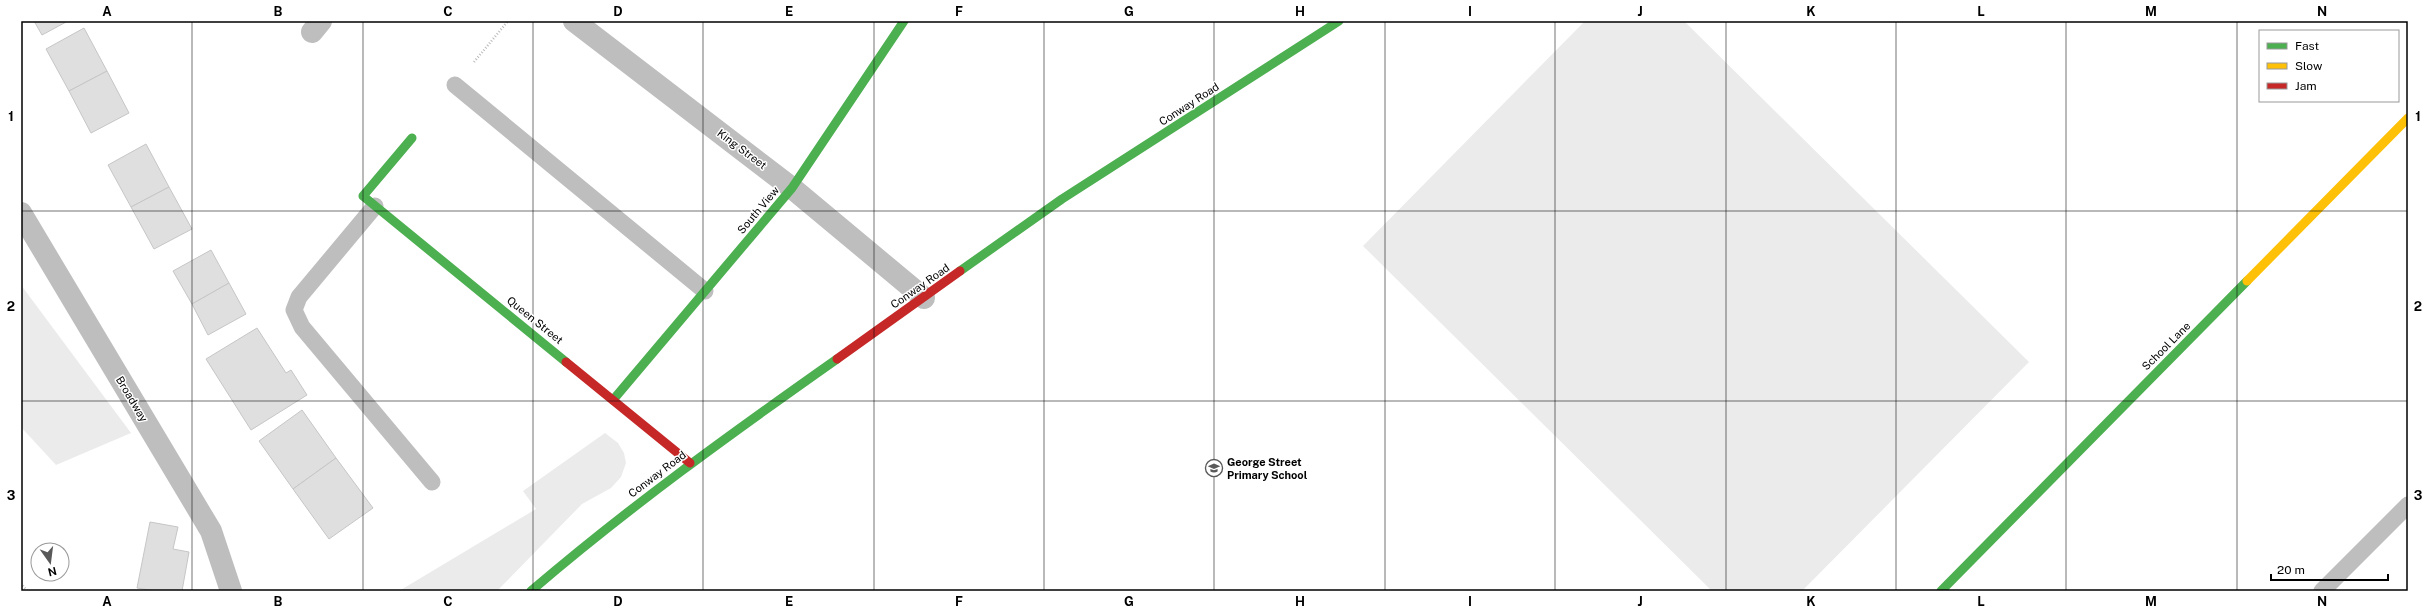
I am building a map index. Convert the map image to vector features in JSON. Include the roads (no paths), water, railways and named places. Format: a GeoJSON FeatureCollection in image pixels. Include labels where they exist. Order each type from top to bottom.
{"type":"FeatureCollection","features":[{"type":"Feature","properties":{"kind":"street","name":"King Street"},"geometry":{"type":"LineString","coordinates":[[574,21],[792,188],[924,298]]}},
{"type":"Feature","properties":{"kind":"street","name":"South View"},"geometry":{"type":"LineString","coordinates":[[613,400],[792,188],[904,21]]}},
{"type":"Feature","properties":{"kind":"street","name":"Conway Road"},"geometry":{"type":"LineString","coordinates":[[531,591],[588,542],[690,463],[1062,199],[1339,21]]}},
{"type":"Feature","properties":{"kind":"street","name":"School Lane"},"geometry":{"type":"LineString","coordinates":[[1941,591],[2408,118]]}},
{"type":"Feature","properties":{"kind":"street"},"geometry":{"type":"LineString","coordinates":[[369,201],[412,138]]}},
{"type":"Feature","properties":{"kind":"street","name":"Queen Street"},"geometry":{"type":"LineString","coordinates":[[369,201],[690,463]]}},
{"type":"Feature","properties":{"kind":"street","name":"Broadway"},"geometry":{"type":"LineString","coordinates":[[21,213],[211,531],[231,591]]}},
{"type":"Feature","properties":{"kind":"lane"},"geometry":{"type":"LineString","coordinates":[[455,85],[705,291]]}},
{"type":"Feature","properties":{"kind":"lane"},"geometry":{"type":"LineString","coordinates":[[369,201],[299,296],[294,310],[302,327],[432,482]]}},
{"type":"Feature","properties":{"kind":"lane"},"geometry":{"type":"LineString","coordinates":[[2322,591],[2408,505]]}},
{"type":"Feature","properties":{"kind":"place","name":"George Street Primary School"},"geometry":{"type":"Point","coordinates":[1214,468]}}]}
